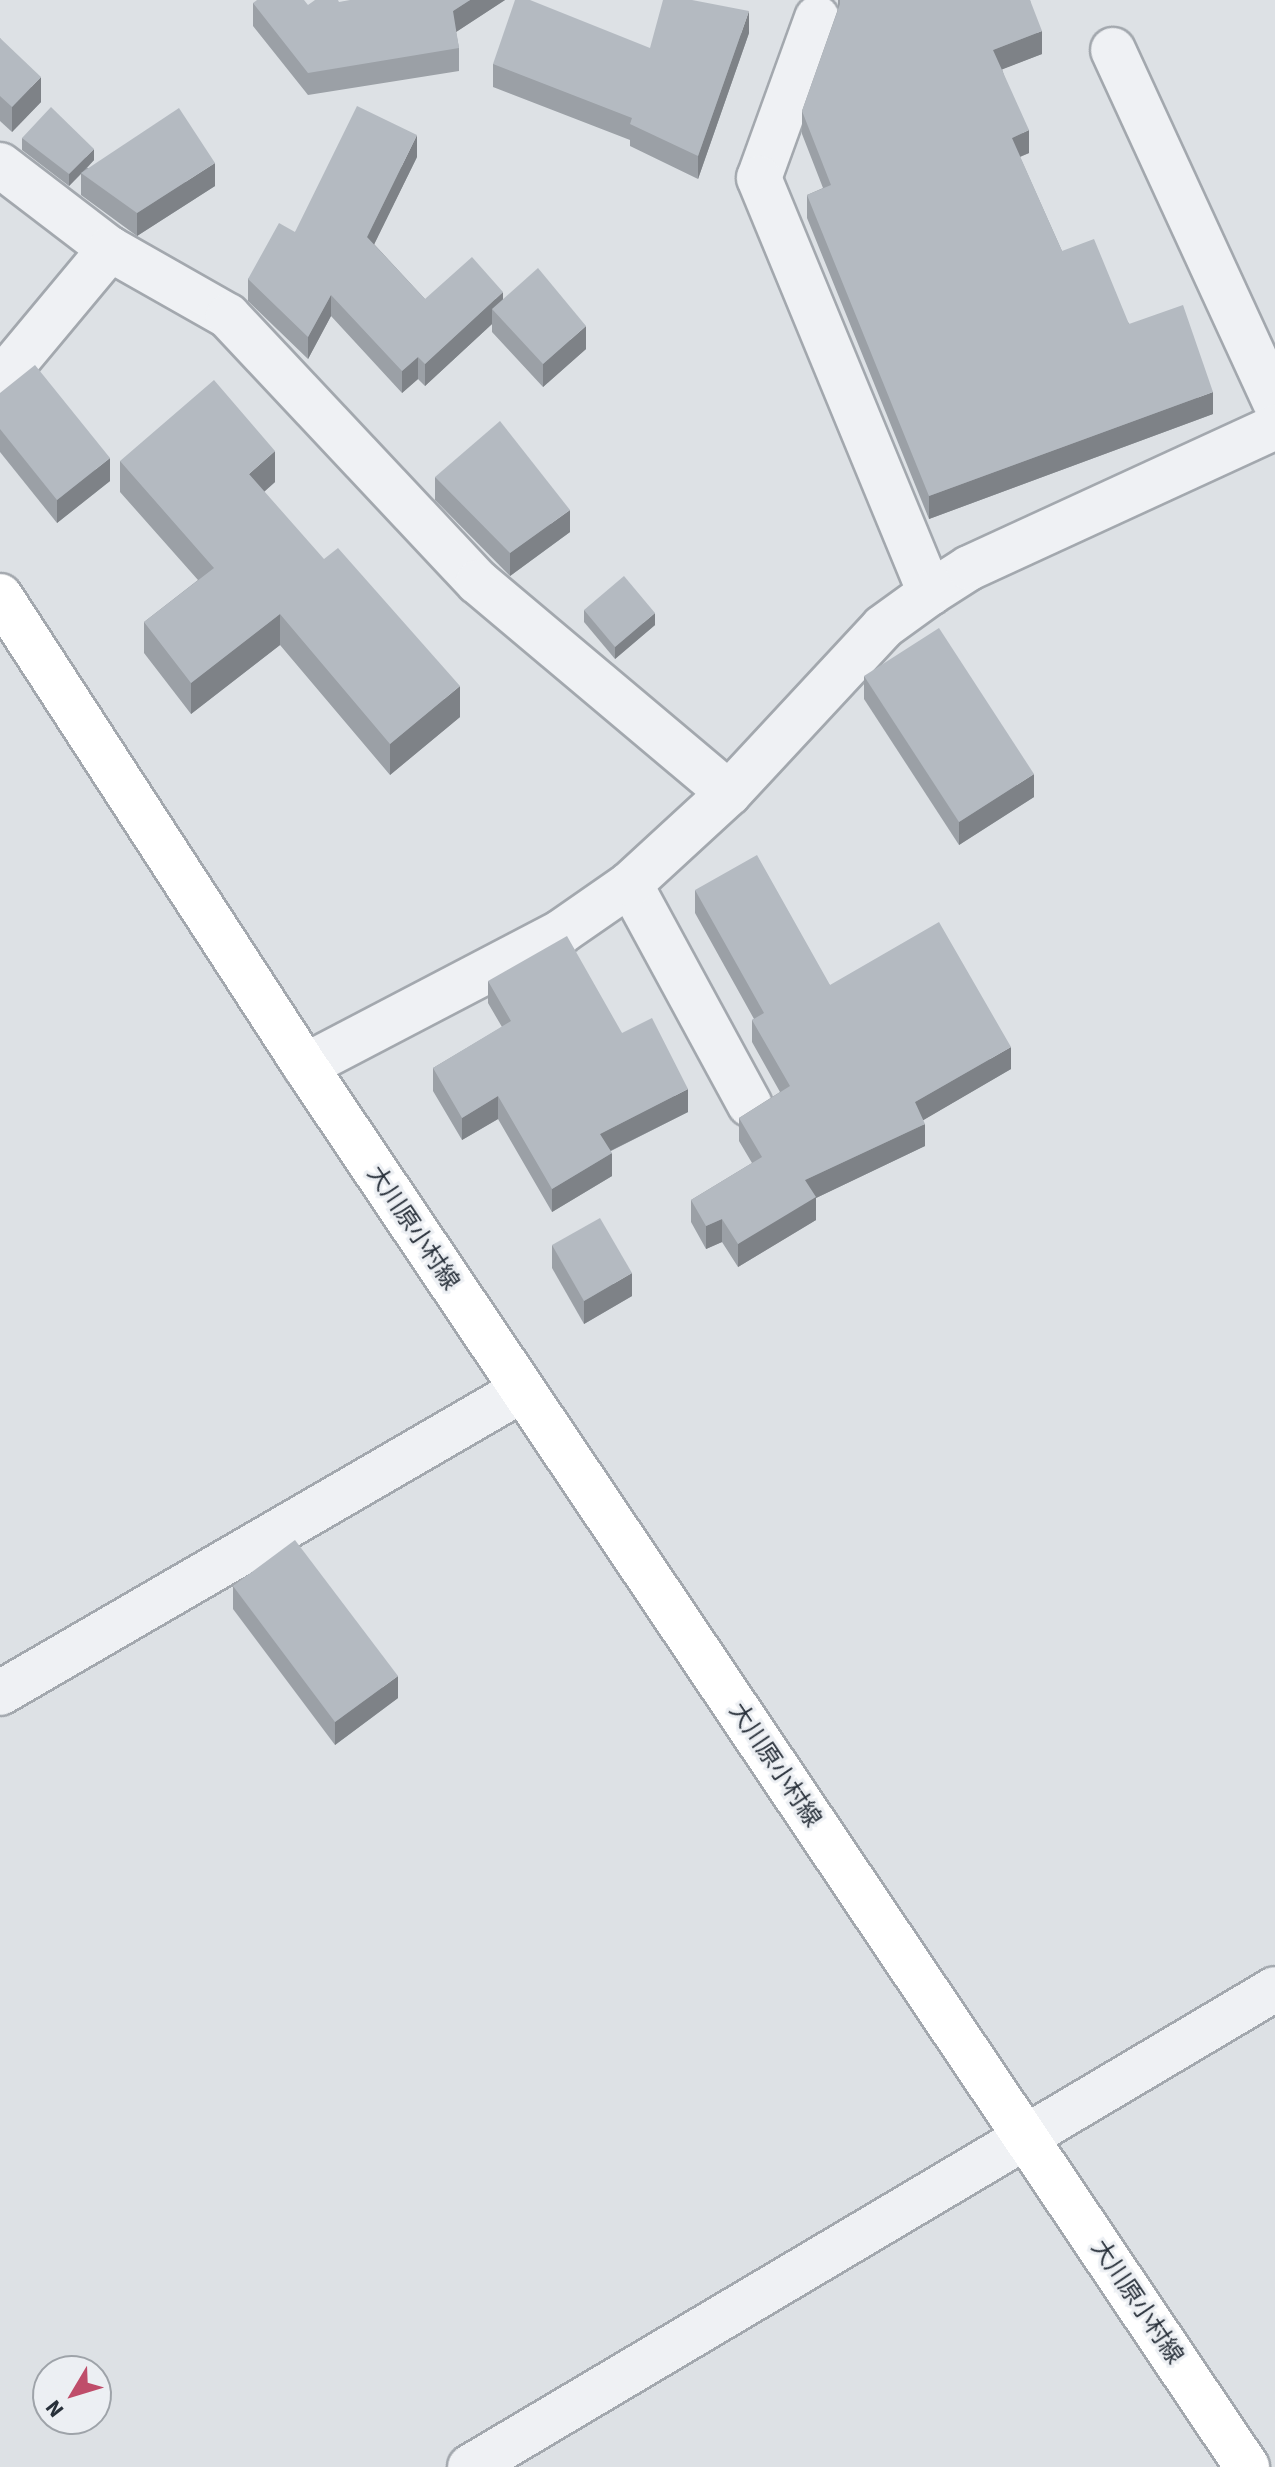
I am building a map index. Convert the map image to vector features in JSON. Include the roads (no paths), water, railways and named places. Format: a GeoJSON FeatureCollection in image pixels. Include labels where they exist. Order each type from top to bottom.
{"type":"FeatureCollection","features":[{"type":"Feature","properties":{"kind":"main road","name":"大川原小村線"},"geometry":{"type":"LineString","coordinates":[[0,596],[304,1065],[1247,2467]]}},
{"type":"Feature","properties":{"kind":"street"},"geometry":{"type":"LineString","coordinates":[[817,18],[759,178],[930,593]]}},
{"type":"Feature","properties":{"kind":"street"},"geometry":{"type":"LineString","coordinates":[[1113,50],[1275,402]]}},
{"type":"Feature","properties":{"kind":"street"},"geometry":{"type":"LineString","coordinates":[[0,165],[110,249],[228,316],[478,582],[729,793]]}},
{"type":"Feature","properties":{"kind":"street"},"geometry":{"type":"LineString","coordinates":[[0,381],[110,249]]}},
{"type":"Feature","properties":{"kind":"street"},"geometry":{"type":"LineString","coordinates":[[304,1065],[561,932],[630,884],[729,793],[883,627],[930,593],[969,568],[1275,427]]}},
{"type":"Feature","properties":{"kind":"street"},"geometry":{"type":"LineString","coordinates":[[630,884],[750,1105]]}},
{"type":"Feature","properties":{"kind":"street"},"geometry":{"type":"LineString","coordinates":[[0,1693],[522,1390]]}},
{"type":"Feature","properties":{"kind":"street"},"geometry":{"type":"LineString","coordinates":[[470,2467],[1275,1989]]}}]}
